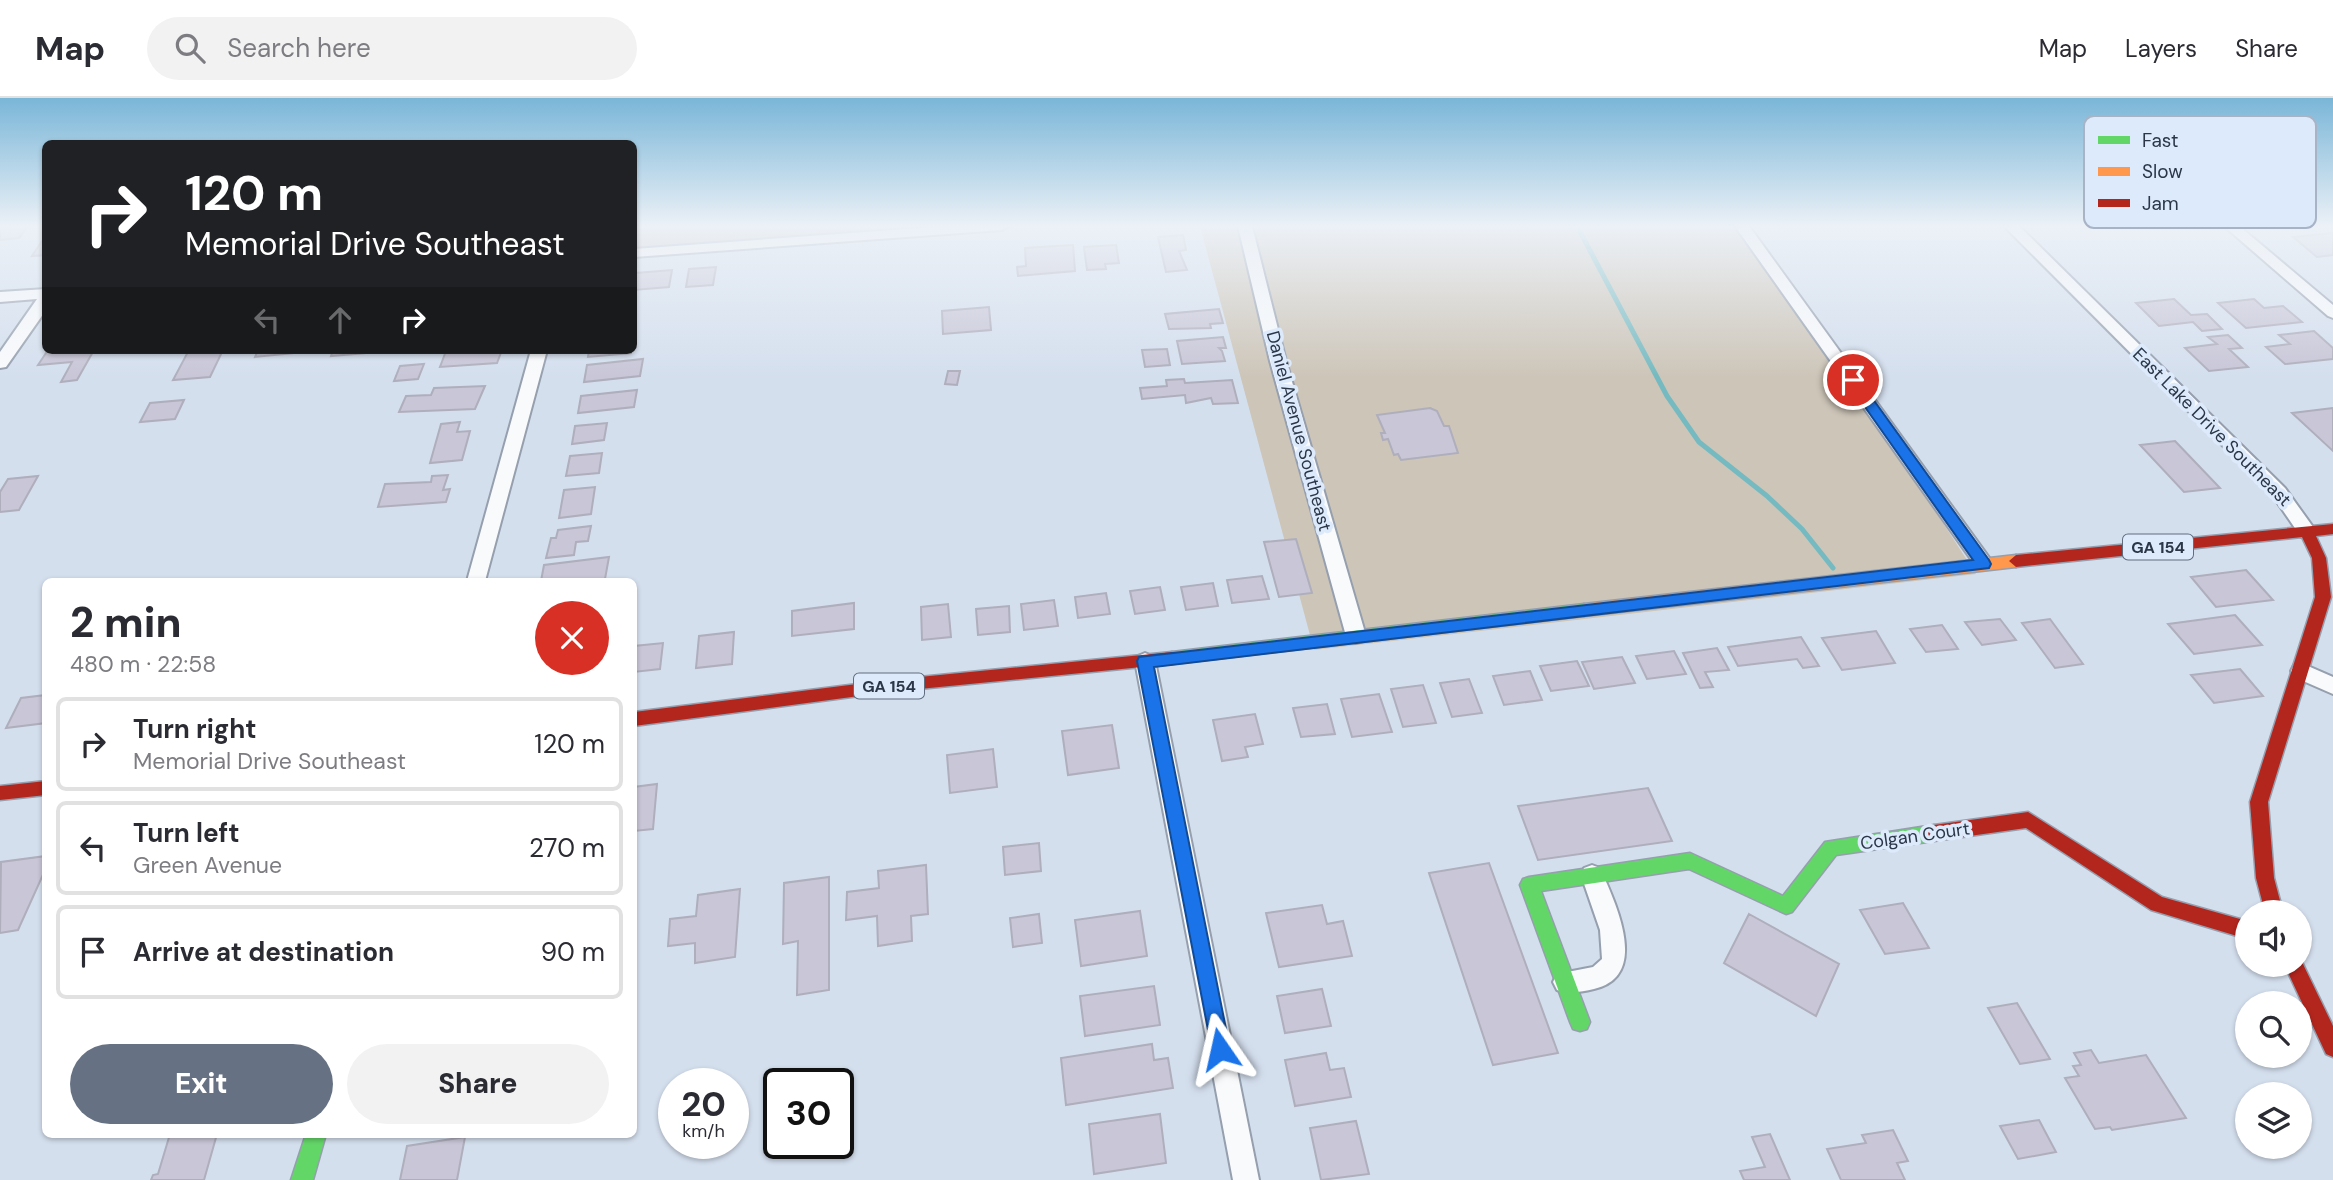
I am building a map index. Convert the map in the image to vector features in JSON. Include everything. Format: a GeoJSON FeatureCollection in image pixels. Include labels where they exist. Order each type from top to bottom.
{"type":"FeatureCollection","features":[{"type":"Feature","properties":{"kind":"main road","name":"GA 154"},"geometry":{"type":"LineString","coordinates":[[637,719],[889,686],[1145,661],[1984,564],[2333,529]]}},
{"type":"Feature","properties":{"kind":"main road","name":"East Lake Drive Southeast"},"geometry":{"type":"LineString","coordinates":[[2271,900],[2265,878],[2259,802],[2323,597],[2319,558],[2307,532]]}},
{"type":"Feature","properties":{"kind":"main road"},"geometry":{"type":"LineString","coordinates":[[0,793],[42,788]]}},
{"type":"Feature","properties":{"kind":"main road","name":"Colgan Court"},"geometry":{"type":"LineString","coordinates":[[1580,1022],[1529,885],[1690,861],[1786,906],[1831,848],[2028,820],[2157,904],[2235,927]]}},
{"type":"Feature","properties":{"kind":"main road"},"geometry":{"type":"LineString","coordinates":[[2299,977],[2333,1047]]}},
{"type":"Feature","properties":{"kind":"main road"},"geometry":{"type":"LineString","coordinates":[[302,1180],[315,1138]]}},
{"type":"Feature","properties":{"kind":"street","name":"Daniel Avenue Southeast"},"geometry":{"type":"LineString","coordinates":[[1257,276],[1278,361],[1356,636]]}},
{"type":"Feature","properties":{"kind":"street"},"geometry":{"type":"LineString","coordinates":[[1778,276],[1984,564]]}},
{"type":"Feature","properties":{"kind":"street","name":"East Lake Drive Southeast"},"geometry":{"type":"LineString","coordinates":[[2062,276],[2279,492],[2307,532]]}},
{"type":"Feature","properties":{"kind":"street"},"geometry":{"type":"LineString","coordinates":[[2290,276],[2333,313]]}},
{"type":"Feature","properties":{"kind":"street"},"geometry":{"type":"LineString","coordinates":[[0,297],[42,296]]}},
{"type":"Feature","properties":{"kind":"street"},"geometry":{"type":"LineString","coordinates":[[0,363],[42,302]]}},
{"type":"Feature","properties":{"kind":"street"},"geometry":{"type":"LineString","coordinates":[[477,578],[538,354]]}},
{"type":"Feature","properties":{"kind":"street"},"geometry":{"type":"LineString","coordinates":[[1145,661],[1246,1180]]}},
{"type":"Feature","properties":{"kind":"street"},"geometry":{"type":"LineString","coordinates":[[2301,671],[2333,686]]}},
{"type":"Feature","properties":{"kind":"street"},"geometry":{"type":"LineString","coordinates":[[1565,982],[1601,976],[1613,964],[1613,934],[1592,875]]}},
{"type":"Feature","properties":{"kind":"shaded area"},"geometry":{"type":"Polygon","coordinates":[[[1214,276],[1784,276],[1976,574],[1314,650],[1214,276]]]}},
{"type":"Feature","properties":{"kind":"building"},"geometry":{"type":"Polygon","coordinates":[[[637,276],[671,276],[669,287],[637,290],[637,276]]]}},
{"type":"Feature","properties":{"kind":"building"},"geometry":{"type":"Polygon","coordinates":[[[688,276],[714,276],[713,285],[686,287],[688,276]]]}},
{"type":"Feature","properties":{"kind":"building"},"geometry":{"type":"Polygon","coordinates":[[[2174,299],[2191,315],[2207,314],[2222,329],[2202,331],[2193,322],[2159,326],[2136,303],[2174,299]]]}},
{"type":"Feature","properties":{"kind":"building"},"geometry":{"type":"Polygon","coordinates":[[[2254,299],[2264,308],[2283,306],[2302,322],[2246,328],[2218,303],[2254,299]]]}},
{"type":"Feature","properties":{"kind":"building"},"geometry":{"type":"Polygon","coordinates":[[[989,307],[991,330],[943,334],[942,311],[989,307]]]}},
{"type":"Feature","properties":{"kind":"building"},"geometry":{"type":"Polygon","coordinates":[[[1219,309],[1223,323],[1210,324],[1211,328],[1169,329],[1165,314],[1219,309]]]}},
{"type":"Feature","properties":{"kind":"building"},"geometry":{"type":"Polygon","coordinates":[[[2314,331],[2333,348],[2333,359],[2285,364],[2266,347],[2290,344],[2279,335],[2314,331]]]}},
{"type":"Feature","properties":{"kind":"building"},"geometry":{"type":"Polygon","coordinates":[[[2228,335],[2242,348],[2229,349],[2248,367],[2209,371],[2185,348],[2217,344],[2208,337],[2228,335]]]}},
{"type":"Feature","properties":{"kind":"building"},"geometry":{"type":"Polygon","coordinates":[[[1223,337],[1226,348],[1219,348],[1225,361],[1182,364],[1177,341],[1223,337]]]}},
{"type":"Feature","properties":{"kind":"building"},"geometry":{"type":"Polygon","coordinates":[[[1167,349],[1170,365],[1145,367],[1142,350],[1167,349]]]}},
{"type":"Feature","properties":{"kind":"building"},"geometry":{"type":"Polygon","coordinates":[[[45,354],[92,354],[77,380],[61,382],[72,362],[38,365],[45,354]]]}},
{"type":"Feature","properties":{"kind":"building"},"geometry":{"type":"Polygon","coordinates":[[[187,354],[221,354],[210,377],[173,380],[187,354]]]}},
{"type":"Feature","properties":{"kind":"building"},"geometry":{"type":"Polygon","coordinates":[[[256,354],[284,354],[255,357],[256,354]]]}},
{"type":"Feature","properties":{"kind":"building"},"geometry":{"type":"Polygon","coordinates":[[[445,354],[500,354],[497,363],[440,367],[445,354]]]}},
{"type":"Feature","properties":{"kind":"building"},"geometry":{"type":"Polygon","coordinates":[[[588,354],[620,354],[588,357],[588,354]]]}},
{"type":"Feature","properties":{"kind":"building"},"geometry":{"type":"Polygon","coordinates":[[[643,359],[640,376],[584,382],[587,365],[643,359]]]}},
{"type":"Feature","properties":{"kind":"building"},"geometry":{"type":"Polygon","coordinates":[[[424,364],[418,379],[394,381],[400,366],[424,364]]]}},
{"type":"Feature","properties":{"kind":"building"},"geometry":{"type":"Polygon","coordinates":[[[948,371],[960,371],[957,385],[945,384],[948,371]]]}},
{"type":"Feature","properties":{"kind":"building"},"geometry":{"type":"Polygon","coordinates":[[[1184,379],[1185,383],[1232,380],[1238,403],[1213,404],[1211,398],[1186,403],[1185,395],[1142,399],[1140,388],[1167,386],[1166,380],[1184,379]]]}},
{"type":"Feature","properties":{"kind":"building"},"geometry":{"type":"Polygon","coordinates":[[[485,386],[475,409],[399,412],[406,396],[431,395],[434,388],[485,386]]]}},
{"type":"Feature","properties":{"kind":"building"},"geometry":{"type":"Polygon","coordinates":[[[637,390],[634,407],[578,413],[581,396],[637,390]]]}},
{"type":"Feature","properties":{"kind":"building"},"geometry":{"type":"Polygon","coordinates":[[[184,400],[175,419],[140,422],[150,403],[184,400]]]}},
{"type":"Feature","properties":{"kind":"building"},"geometry":{"type":"Polygon","coordinates":[[[1430,408],[1437,411],[1444,426],[1449,426],[1458,453],[1401,460],[1398,454],[1394,455],[1388,439],[1383,440],[1381,433],[1385,433],[1377,415],[1430,408]]]}},
{"type":"Feature","properties":{"kind":"building"},"geometry":{"type":"Polygon","coordinates":[[[2333,408],[2333,451],[2292,413],[2333,408]]]}},
{"type":"Feature","properties":{"kind":"building"},"geometry":{"type":"Polygon","coordinates":[[[460,422],[457,432],[470,431],[462,460],[430,463],[441,424],[460,422]]]}},
{"type":"Feature","properties":{"kind":"building"},"geometry":{"type":"Polygon","coordinates":[[[607,423],[604,440],[572,444],[575,426],[607,423]]]}},
{"type":"Feature","properties":{"kind":"building"},"geometry":{"type":"Polygon","coordinates":[[[2175,441],[2220,488],[2184,492],[2140,445],[2175,441]]]}},
{"type":"Feature","properties":{"kind":"building"},"geometry":{"type":"Polygon","coordinates":[[[602,453],[599,473],[566,476],[570,456],[602,453]]]}},
{"type":"Feature","properties":{"kind":"building"},"geometry":{"type":"Polygon","coordinates":[[[448,475],[443,490],[450,489],[446,502],[378,507],[385,484],[431,482],[432,476],[448,475]]]}},
{"type":"Feature","properties":{"kind":"building"},"geometry":{"type":"Polygon","coordinates":[[[38,476],[19,510],[0,512],[0,492],[8,479],[38,476]]]}},
{"type":"Feature","properties":{"kind":"building"},"geometry":{"type":"Polygon","coordinates":[[[595,487],[591,514],[559,518],[564,490],[595,487]]]}},
{"type":"Feature","properties":{"kind":"building"},"geometry":{"type":"Polygon","coordinates":[[[591,526],[588,541],[576,542],[574,555],[546,558],[551,538],[556,538],[558,530],[591,526]]]}},
{"type":"Feature","properties":{"kind":"building"},"geometry":{"type":"Polygon","coordinates":[[[1296,539],[1312,593],[1279,597],[1264,542],[1296,539]]]}},
{"type":"Feature","properties":{"kind":"building"},"geometry":{"type":"Polygon","coordinates":[[[609,557],[605,578],[542,578],[544,565],[609,557]]]}},
{"type":"Feature","properties":{"kind":"building"},"geometry":{"type":"Polygon","coordinates":[[[2246,570],[2273,600],[2216,607],[2191,577],[2246,570]]]}},
{"type":"Feature","properties":{"kind":"building"},"geometry":{"type":"Polygon","coordinates":[[[1262,576],[1269,599],[1232,603],[1227,580],[1262,576]]]}},
{"type":"Feature","properties":{"kind":"building"},"geometry":{"type":"Polygon","coordinates":[[[1213,583],[1218,606],[1186,610],[1181,587],[1213,583]]]}},
{"type":"Feature","properties":{"kind":"building"},"geometry":{"type":"Polygon","coordinates":[[[1160,587],[1165,610],[1135,614],[1130,591],[1160,587]]]}},
{"type":"Feature","properties":{"kind":"building"},"geometry":{"type":"Polygon","coordinates":[[[1106,593],[1110,614],[1078,618],[1075,597],[1106,593]]]}},
{"type":"Feature","properties":{"kind":"building"},"geometry":{"type":"Polygon","coordinates":[[[1054,600],[1058,626],[1024,630],[1021,604],[1054,600]]]}},
{"type":"Feature","properties":{"kind":"building"},"geometry":{"type":"Polygon","coordinates":[[[854,603],[854,629],[792,636],[792,611],[854,603]]]}},
{"type":"Feature","properties":{"kind":"building"},"geometry":{"type":"Polygon","coordinates":[[[948,604],[951,637],[922,640],[921,607],[948,604]]]}},
{"type":"Feature","properties":{"kind":"building"},"geometry":{"type":"Polygon","coordinates":[[[1009,606],[1010,632],[978,635],[976,609],[1009,606]]]}},
{"type":"Feature","properties":{"kind":"building"},"geometry":{"type":"Polygon","coordinates":[[[2235,615],[2262,645],[2194,654],[2168,624],[2235,615]]]}},
{"type":"Feature","properties":{"kind":"building"},"geometry":{"type":"Polygon","coordinates":[[[2000,619],[2016,640],[1982,645],[1965,622],[2000,619]]]}},
{"type":"Feature","properties":{"kind":"building"},"geometry":{"type":"Polygon","coordinates":[[[2050,619],[2083,664],[2055,668],[2022,623],[2050,619]]]}},
{"type":"Feature","properties":{"kind":"building"},"geometry":{"type":"Polygon","coordinates":[[[1942,625],[1958,649],[1926,652],[1910,629],[1942,625]]]}},
{"type":"Feature","properties":{"kind":"building"},"geometry":{"type":"Polygon","coordinates":[[[1876,631],[1895,663],[1842,670],[1822,638],[1876,631]]]}},
{"type":"Feature","properties":{"kind":"building"},"geometry":{"type":"Polygon","coordinates":[[[734,632],[732,664],[696,668],[699,636],[734,632]]]}},
{"type":"Feature","properties":{"kind":"building"},"geometry":{"type":"Polygon","coordinates":[[[1801,637],[1819,666],[1803,668],[1797,659],[1738,666],[1728,647],[1801,637]]]}},
{"type":"Feature","properties":{"kind":"building"},"geometry":{"type":"Polygon","coordinates":[[[663,643],[660,669],[637,672],[637,646],[663,643]]]}},
{"type":"Feature","properties":{"kind":"building"},"geometry":{"type":"Polygon","coordinates":[[[1717,648],[1729,670],[1705,672],[1713,687],[1700,688],[1683,653],[1717,648]]]}},
{"type":"Feature","properties":{"kind":"building"},"geometry":{"type":"Polygon","coordinates":[[[1674,651],[1686,674],[1647,679],[1636,656],[1674,651]]]}},
{"type":"Feature","properties":{"kind":"building"},"geometry":{"type":"Polygon","coordinates":[[[1622,657],[1635,683],[1594,689],[1582,662],[1622,657]]]}},
{"type":"Feature","properties":{"kind":"building"},"geometry":{"type":"Polygon","coordinates":[[[1577,661],[1589,686],[1551,691],[1540,666],[1577,661]]]}},
{"type":"Feature","properties":{"kind":"building"},"geometry":{"type":"Polygon","coordinates":[[[2240,669],[2263,696],[2214,703],[2191,675],[2240,669]]]}},
{"type":"Feature","properties":{"kind":"building"},"geometry":{"type":"Polygon","coordinates":[[[1530,671],[1542,700],[1504,705],[1493,676],[1530,671]]]}},
{"type":"Feature","properties":{"kind":"building"},"geometry":{"type":"Polygon","coordinates":[[[1469,679],[1482,713],[1452,717],[1440,683],[1469,679]]]}},
{"type":"Feature","properties":{"kind":"building"},"geometry":{"type":"Polygon","coordinates":[[[1423,685],[1436,723],[1403,727],[1391,689],[1423,685]]]}},
{"type":"Feature","properties":{"kind":"building"},"geometry":{"type":"Polygon","coordinates":[[[1379,694],[1392,732],[1352,737],[1341,699],[1379,694]]]}},
{"type":"Feature","properties":{"kind":"building"},"geometry":{"type":"Polygon","coordinates":[[[42,695],[42,724],[6,728],[21,698],[42,695]]]}},
{"type":"Feature","properties":{"kind":"building"},"geometry":{"type":"Polygon","coordinates":[[[1327,704],[1335,734],[1301,737],[1293,708],[1327,704]]]}},
{"type":"Feature","properties":{"kind":"building"},"geometry":{"type":"Polygon","coordinates":[[[1255,714],[1263,744],[1245,747],[1248,757],[1222,761],[1213,720],[1255,714]]]}},
{"type":"Feature","properties":{"kind":"building"},"geometry":{"type":"Polygon","coordinates":[[[1112,725],[1119,768],[1068,775],[1062,731],[1112,725]]]}},
{"type":"Feature","properties":{"kind":"building"},"geometry":{"type":"Polygon","coordinates":[[[993,749],[997,787],[950,793],[947,755],[993,749]]]}},
{"type":"Feature","properties":{"kind":"building"},"geometry":{"type":"Polygon","coordinates":[[[657,784],[653,829],[637,831],[637,787],[657,784]]]}},
{"type":"Feature","properties":{"kind":"building"},"geometry":{"type":"Polygon","coordinates":[[[1648,788],[1672,841],[1538,860],[1518,806],[1648,788]]]}},
{"type":"Feature","properties":{"kind":"building"},"geometry":{"type":"Polygon","coordinates":[[[1039,843],[1041,871],[1005,875],[1003,847],[1039,843]]]}},
{"type":"Feature","properties":{"kind":"building"},"geometry":{"type":"Polygon","coordinates":[[[42,857],[42,877],[18,930],[0,933],[1,862],[42,857]]]}},
{"type":"Feature","properties":{"kind":"building"},"geometry":{"type":"Polygon","coordinates":[[[1489,863],[1558,1053],[1493,1065],[1429,873],[1489,863]]]}},
{"type":"Feature","properties":{"kind":"building"},"geometry":{"type":"Polygon","coordinates":[[[926,865],[928,914],[911,916],[912,941],[878,946],[877,916],[846,920],[847,892],[879,888],[878,871],[926,865]]]}},
{"type":"Feature","properties":{"kind":"building"},"geometry":{"type":"Polygon","coordinates":[[[829,877],[829,990],[797,995],[798,941],[783,944],[784,883],[829,877]]]}},
{"type":"Feature","properties":{"kind":"building"},"geometry":{"type":"Polygon","coordinates":[[[740,889],[735,957],[695,963],[695,943],[668,946],[670,919],[696,916],[698,895],[740,889]]]}},
{"type":"Feature","properties":{"kind":"building"},"geometry":{"type":"Polygon","coordinates":[[[1903,903],[1929,948],[1885,954],[1860,910],[1903,903]]]}},
{"type":"Feature","properties":{"kind":"building"},"geometry":{"type":"Polygon","coordinates":[[[1322,905],[1327,924],[1343,921],[1352,956],[1279,967],[1266,913],[1322,905]]]}},
{"type":"Feature","properties":{"kind":"building"},"geometry":{"type":"Polygon","coordinates":[[[1140,911],[1147,956],[1081,966],[1075,920],[1140,911]]]}},
{"type":"Feature","properties":{"kind":"building"},"geometry":{"type":"Polygon","coordinates":[[[1039,914],[1042,943],[1013,947],[1010,918],[1039,914]]]}},
{"type":"Feature","properties":{"kind":"building"},"geometry":{"type":"Polygon","coordinates":[[[1749,914],[1839,964],[1816,1016],[1724,963],[1749,914]]]}},
{"type":"Feature","properties":{"kind":"building"},"geometry":{"type":"Polygon","coordinates":[[[1154,986],[1160,1025],[1085,1036],[1080,996],[1154,986]]]}},
{"type":"Feature","properties":{"kind":"building"},"geometry":{"type":"Polygon","coordinates":[[[1322,989],[1331,1026],[1285,1033],[1277,996],[1322,989]]]}},
{"type":"Feature","properties":{"kind":"building"},"geometry":{"type":"Polygon","coordinates":[[[2017,1003],[2050,1059],[2020,1064],[1988,1008],[2017,1003]]]}},
{"type":"Feature","properties":{"kind":"building"},"geometry":{"type":"Polygon","coordinates":[[[1152,1044],[1154,1060],[1168,1058],[1173,1088],[1066,1105],[1061,1058],[1152,1044]]]}},
{"type":"Feature","properties":{"kind":"building"},"geometry":{"type":"Polygon","coordinates":[[[2091,1050],[2099,1063],[2146,1055],[2186,1118],[2112,1130],[2110,1127],[2095,1129],[2065,1078],[2079,1076],[2073,1066],[2081,1065],[2074,1053],[2091,1050]]]}},
{"type":"Feature","properties":{"kind":"building"},"geometry":{"type":"Polygon","coordinates":[[[1326,1053],[1330,1070],[1344,1068],[1351,1097],[1295,1106],[1285,1060],[1326,1053]]]}},
{"type":"Feature","properties":{"kind":"building"},"geometry":{"type":"Polygon","coordinates":[[[1160,1114],[1166,1163],[1094,1174],[1089,1124],[1160,1114]]]}},
{"type":"Feature","properties":{"kind":"building"},"geometry":{"type":"Polygon","coordinates":[[[2039,1120],[2056,1152],[2018,1159],[2000,1126],[2039,1120]]]}},
{"type":"Feature","properties":{"kind":"building"},"geometry":{"type":"Polygon","coordinates":[[[1356,1121],[1369,1174],[1321,1180],[1310,1128],[1356,1121]]]}},
{"type":"Feature","properties":{"kind":"building"},"geometry":{"type":"Polygon","coordinates":[[[1893,1130],[1908,1161],[1897,1163],[1905,1180],[1841,1180],[1827,1149],[1866,1143],[1862,1135],[1893,1130]]]}},
{"type":"Feature","properties":{"kind":"building"},"geometry":{"type":"Polygon","coordinates":[[[1770,1134],[1790,1180],[1744,1180],[1740,1171],[1765,1167],[1752,1137],[1770,1134]]]}},
{"type":"Feature","properties":{"kind":"building"},"geometry":{"type":"Polygon","coordinates":[[[169,1138],[216,1138],[204,1180],[151,1180],[153,1175],[158,1174],[169,1138]]]}},
{"type":"Feature","properties":{"kind":"building"},"geometry":{"type":"Polygon","coordinates":[[[465,1138],[457,1180],[400,1180],[407,1146],[465,1138]]]}},
{"type":"Feature","properties":{"kind":"waterway"},"geometry":{"type":"LineString","coordinates":[[1604,276],[1667,396],[1699,442],[1767,496],[1802,529],[1833,568]]}},
{"type":"Feature","properties":{"kind":"traffic: fast"},"geometry":{"type":"LineString","coordinates":[[1172,658],[1584,610]]}},
{"type":"Feature","properties":{"kind":"traffic: fast"},"geometry":{"type":"LineString","coordinates":[[1580,1022],[1529,885],[1690,861],[1786,906],[1831,848],[1934,833]]}},
{"type":"Feature","properties":{"kind":"traffic: fast"},"geometry":{"type":"LineString","coordinates":[[302,1180],[315,1138]]}},
{"type":"Feature","properties":{"kind":"traffic: slow"},"geometry":{"type":"LineString","coordinates":[[1584,610],[2016,561]]}},
{"type":"Feature","properties":{"kind":"traffic: jam"},"geometry":{"type":"LineString","coordinates":[[2016,561],[2333,529]]}},
{"type":"Feature","properties":{"kind":"traffic: jam"},"geometry":{"type":"LineString","coordinates":[[2271,900],[2265,878],[2259,802],[2323,597],[2319,558],[2307,532]]}},
{"type":"Feature","properties":{"kind":"traffic: jam"},"geometry":{"type":"LineString","coordinates":[[637,719],[889,686],[1172,658]]}},
{"type":"Feature","properties":{"kind":"traffic: jam"},"geometry":{"type":"LineString","coordinates":[[0,793],[42,788]]}},
{"type":"Feature","properties":{"kind":"traffic: jam"},"geometry":{"type":"LineString","coordinates":[[1934,833],[2028,820],[2157,904],[2235,927]]}},
{"type":"Feature","properties":{"kind":"traffic: jam"},"geometry":{"type":"LineString","coordinates":[[2299,977],[2333,1047]]}},
{"type":"Feature","properties":{"kind":"route"},"geometry":{"type":"LineString","coordinates":[[1220,1049],[1145,661],[1984,564],[1853,380]]}}]}
